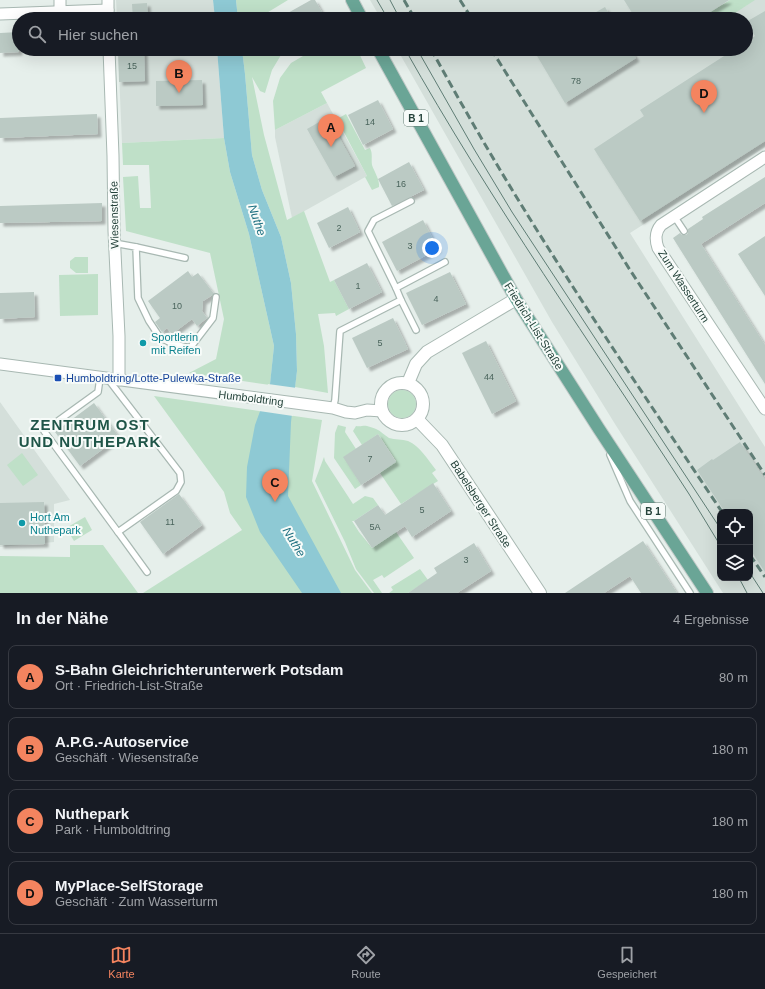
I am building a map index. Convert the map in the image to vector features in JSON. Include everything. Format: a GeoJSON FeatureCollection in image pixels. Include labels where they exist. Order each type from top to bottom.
{"type":"FeatureCollection","features":[{"type":"Feature","properties":{"kind":"main road"},"geometry":{"type":"LineString","coordinates":[[352,0],[358,12]]}},
{"type":"Feature","properties":{"kind":"main road","name":"Friedrich-List-Straße"},"geometry":{"type":"LineString","coordinates":[[382,56],[516,299],[599,429],[707,593]]}},
{"type":"Feature","properties":{"kind":"street"},"geometry":{"type":"LineString","coordinates":[[60,0],[60,12],[108,10]]}},
{"type":"Feature","properties":{"kind":"street"},"geometry":{"type":"LineString","coordinates":[[0,14],[12,14]]}},
{"type":"Feature","properties":{"kind":"street","name":"Wiesenstraße"},"geometry":{"type":"LineString","coordinates":[[109,56],[114,243],[119,336],[119,380]]}},
{"type":"Feature","properties":{"kind":"street","name":"Zum Wasserturm"},"geometry":{"type":"LineString","coordinates":[[765,157],[661,225],[658,229],[656,238],[658,248],[765,409]]}},
{"type":"Feature","properties":{"kind":"street"},"geometry":{"type":"LineString","coordinates":[[408,383],[416,364],[427,352],[516,299]]}},
{"type":"Feature","properties":{"kind":"street","name":"Humboldtring"},"geometry":{"type":"LineString","coordinates":[[0,364],[333,408],[346,412],[355,413],[367,410],[382,411]]}},
{"type":"Feature","properties":{"kind":"street"},"geometry":{"type":"LineString","coordinates":[[402,382],[408,383],[420,392],[424,406],[417,420],[411,424],[397,425],[390,422],[385,417],[380,404],[385,391],[389,386],[402,382]]}},
{"type":"Feature","properties":{"kind":"street","name":"Babelsberger Straße"},"geometry":{"type":"LineString","coordinates":[[417,420],[442,445],[540,593]]}},
{"type":"Feature","properties":{"kind":"lane"},"geometry":{"type":"LineString","coordinates":[[411,201],[374,220],[368,231],[416,330]]}},
{"type":"Feature","properties":{"kind":"lane"},"geometry":{"type":"LineString","coordinates":[[674,216],[684,231]]}},
{"type":"Feature","properties":{"kind":"lane"},"geometry":{"type":"LineString","coordinates":[[114,243],[185,258]]}},
{"type":"Feature","properties":{"kind":"lane"},"geometry":{"type":"LineString","coordinates":[[136,247],[138,298],[159,336],[163,339],[173,344],[190,348],[213,318],[216,298]]}},
{"type":"Feature","properties":{"kind":"lane"},"geometry":{"type":"LineString","coordinates":[[396,288],[445,262]]}},
{"type":"Feature","properties":{"kind":"lane"},"geometry":{"type":"LineString","coordinates":[[333,408],[335,400],[340,332],[401,300]]}},
{"type":"Feature","properties":{"kind":"lane"},"geometry":{"type":"LineString","coordinates":[[118,532],[176,491],[181,482],[180,473],[104,378],[98,392],[44,431],[147,572]]}},
{"type":"Feature","properties":{"kind":"lane"},"geometry":{"type":"LineString","coordinates":[[599,429],[630,501],[690,593]]}},
{"type":"Feature","properties":{"kind":"shaded area"},"geometry":{"type":"Polygon","coordinates":[[[116,0],[213,0],[214,12],[117,12],[116,0]]]}},
{"type":"Feature","properties":{"kind":"shaded area"},"geometry":{"type":"Polygon","coordinates":[[[370,0],[765,0],[765,147],[630,233],[765,447],[765,593],[723,593],[552,322],[401,56],[753,56],[753,12],[377,12],[370,0]]]}},
{"type":"Feature","properties":{"kind":"shaded area"},"geometry":{"type":"Polygon","coordinates":[[[118,56],[218,56],[224,138],[122,143],[118,56]]]}},
{"type":"Feature","properties":{"kind":"shaded area"},"geometry":{"type":"Polygon","coordinates":[[[327,103],[367,176],[292,218],[275,137],[275,130],[327,103]]]}},
{"type":"Feature","properties":{"kind":"shaded area"},"geometry":{"type":"Polygon","coordinates":[[[0,402],[70,500],[54,504],[54,542],[0,547],[0,402]]]}},
{"type":"Feature","properties":{"kind":"green space"},"geometry":{"type":"Polygon","coordinates":[[[236,0],[288,0],[268,12],[237,12],[236,0]]]}},
{"type":"Feature","properties":{"kind":"green space"},"geometry":{"type":"Polygon","coordinates":[[[730,0],[755,0],[737,12],[710,12],[730,0]]]}},
{"type":"Feature","properties":{"kind":"green space"},"geometry":{"type":"Polygon","coordinates":[[[243,56],[280,56],[272,70],[265,93],[260,91],[252,77],[264,135],[287,220],[304,211],[330,282],[334,280],[349,309],[336,316],[335,313],[318,314],[324,346],[328,393],[295,387],[297,371],[296,334],[291,283],[281,237],[262,190],[252,155],[243,56]]]}},
{"type":"Feature","properties":{"kind":"green space"},"geometry":{"type":"Polygon","coordinates":[[[303,56],[360,56],[366,68],[321,92],[327,103],[275,130],[273,101],[280,78],[291,63],[303,56]]]}},
{"type":"Feature","properties":{"kind":"green space"},"geometry":{"type":"Polygon","coordinates":[[[346,114],[365,150],[370,148],[371,150],[372,165],[379,184],[379,187],[372,190],[365,177],[367,176],[337,119],[346,114]]]}},
{"type":"Feature","properties":{"kind":"green space"},"geometry":{"type":"Polygon","coordinates":[[[224,138],[230,172],[249,234],[274,346],[270,385],[189,373],[216,359],[224,319],[210,253],[126,231],[123,177],[138,176],[140,208],[151,208],[149,165],[123,165],[122,143],[224,138]]]}},
{"type":"Feature","properties":{"kind":"green space"},"geometry":{"type":"Polygon","coordinates":[[[75,257],[88,257],[88,273],[76,273],[70,268],[70,261],[75,257]]]}},
{"type":"Feature","properties":{"kind":"green space"},"geometry":{"type":"Polygon","coordinates":[[[98,274],[98,315],[60,316],[59,275],[98,274]]]}},
{"type":"Feature","properties":{"kind":"green space"},"geometry":{"type":"Polygon","coordinates":[[[402,390],[412,394],[416,404],[412,414],[402,418],[392,414],[388,404],[392,394],[402,390]]]}},
{"type":"Feature","properties":{"kind":"green space"},"geometry":{"type":"Polygon","coordinates":[[[154,396],[322,420],[312,481],[355,570],[372,593],[143,593],[242,530],[230,513],[224,492],[154,396]]]}},
{"type":"Feature","properties":{"kind":"green space"},"geometry":{"type":"Polygon","coordinates":[[[338,425],[346,427],[345,432],[356,449],[344,457],[361,485],[355,489],[334,458],[335,433],[338,425]]]}},
{"type":"Feature","properties":{"kind":"green space"},"geometry":{"type":"Polygon","coordinates":[[[356,426],[367,426],[378,430],[389,438],[406,440],[412,443],[424,454],[436,470],[432,473],[438,481],[401,504],[380,473],[396,461],[378,434],[362,445],[353,431],[356,426]]]}},
{"type":"Feature","properties":{"kind":"green space"},"geometry":{"type":"Polygon","coordinates":[[[22,453],[38,475],[23,486],[7,465],[22,453]]]}},
{"type":"Feature","properties":{"kind":"green space"},"geometry":{"type":"Polygon","coordinates":[[[324,457],[325,461],[353,504],[365,496],[373,498],[378,505],[352,521],[372,548],[396,532],[414,558],[384,578],[382,575],[373,580],[382,593],[374,593],[356,569],[345,542],[315,481],[324,457]]]}},
{"type":"Feature","properties":{"kind":"green space"},"geometry":{"type":"Polygon","coordinates":[[[85,517],[92,530],[74,541],[66,528],[85,517]]]}},
{"type":"Feature","properties":{"kind":"green space"},"geometry":{"type":"Polygon","coordinates":[[[70,545],[103,545],[138,593],[0,593],[0,556],[70,557],[70,545]]]}},
{"type":"Feature","properties":{"kind":"green space"},"geometry":{"type":"Polygon","coordinates":[[[420,569],[428,580],[408,593],[389,593],[393,590],[391,587],[420,569]]]}},
{"type":"Feature","properties":{"kind":"water"},"geometry":{"type":"Polygon","coordinates":[[[213,0],[236,0],[237,12],[214,12],[213,0]]]}},
{"type":"Feature","properties":{"kind":"water","name":"Nuthe"},"geometry":{"type":"Polygon","coordinates":[[[218,56],[243,56],[252,155],[262,190],[281,237],[291,283],[296,334],[297,371],[291,422],[288,496],[341,593],[302,593],[260,532],[246,497],[247,467],[255,425],[270,384],[274,346],[249,234],[230,172],[224,138],[218,56]]]}},
{"type":"Feature","properties":{"kind":"pier"},"geometry":{"type":"Polygon","coordinates":[[[268,384],[297,388],[293,416],[259,411],[268,384]]]}},
{"type":"Feature","properties":{"kind":"building"},"geometry":{"type":"Polygon","coordinates":[[[311,0],[315,0],[322,12],[290,12],[311,0]]]}},
{"type":"Feature","properties":{"kind":"building"},"geometry":{"type":"Polygon","coordinates":[[[624,0],[729,0],[710,12],[632,12],[624,0]]]}},
{"type":"Feature","properties":{"kind":"building"},"geometry":{"type":"Polygon","coordinates":[[[147,3],[148,12],[133,12],[132,4],[147,3]]]}},
{"type":"Feature","properties":{"kind":"building"},"geometry":{"type":"Polygon","coordinates":[[[605,7],[608,12],[596,12],[605,7]]]}},
{"type":"Feature","properties":{"kind":"building"},"geometry":{"type":"Polygon","coordinates":[[[765,11],[765,141],[640,221],[594,149],[644,116],[640,110],[724,56],[753,56],[753,37],[755,36],[753,33],[753,18],[765,11]]]}},
{"type":"Feature","properties":{"kind":"building"},"geometry":{"type":"Polygon","coordinates":[[[12,32],[12,52],[0,53],[0,33],[12,32]]]}},
{"type":"Feature","properties":{"kind":"building"},"geometry":{"type":"Polygon","coordinates":[[[118,56],[144,56],[145,81],[119,82],[118,56]]]}},
{"type":"Feature","properties":{"kind":"building"},"geometry":{"type":"Polygon","coordinates":[[[537,56],[635,56],[636,58],[565,103],[537,56]]]}},
{"type":"Feature","properties":{"kind":"building"},"geometry":{"type":"Polygon","coordinates":[[[202,80],[203,105],[156,106],[156,81],[202,80]]]}},
{"type":"Feature","properties":{"kind":"building"},"geometry":{"type":"Polygon","coordinates":[[[378,100],[393,129],[363,145],[348,115],[378,100]]]}},
{"type":"Feature","properties":{"kind":"building"},"geometry":{"type":"Polygon","coordinates":[[[97,114],[98,134],[0,138],[0,118],[97,114]]]}},
{"type":"Feature","properties":{"kind":"building"},"geometry":{"type":"Polygon","coordinates":[[[328,117],[355,166],[334,177],[307,129],[328,117]]]}},
{"type":"Feature","properties":{"kind":"building"},"geometry":{"type":"Polygon","coordinates":[[[409,162],[424,190],[392,206],[378,179],[409,162]]]}},
{"type":"Feature","properties":{"kind":"building"},"geometry":{"type":"Polygon","coordinates":[[[765,177],[765,203],[701,244],[765,345],[765,384],[673,238],[680,233],[682,235],[686,235],[688,233],[688,229],[703,219],[702,217],[765,177]]]}},
{"type":"Feature","properties":{"kind":"building"},"geometry":{"type":"Polygon","coordinates":[[[102,203],[102,221],[0,223],[0,206],[102,203]]]}},
{"type":"Feature","properties":{"kind":"building"},"geometry":{"type":"Polygon","coordinates":[[[348,207],[360,232],[329,248],[317,223],[348,207]]]}},
{"type":"Feature","properties":{"kind":"building"},"geometry":{"type":"Polygon","coordinates":[[[423,220],[438,249],[397,271],[382,242],[423,220]]]}},
{"type":"Feature","properties":{"kind":"building"},"geometry":{"type":"Polygon","coordinates":[[[765,236],[765,296],[738,254],[765,236]]]}},
{"type":"Feature","properties":{"kind":"building"},"geometry":{"type":"Polygon","coordinates":[[[367,263],[382,292],[349,309],[334,280],[367,263]]]}},
{"type":"Feature","properties":{"kind":"building"},"geometry":{"type":"Polygon","coordinates":[[[188,271],[192,277],[198,273],[214,294],[203,301],[202,311],[207,318],[197,326],[192,319],[172,334],[167,328],[162,332],[155,322],[160,318],[148,301],[188,271]]]}},
{"type":"Feature","properties":{"kind":"building"},"geometry":{"type":"Polygon","coordinates":[[[450,272],[466,304],[422,325],[406,293],[450,272]]]}},
{"type":"Feature","properties":{"kind":"building"},"geometry":{"type":"Polygon","coordinates":[[[34,292],[35,317],[0,319],[0,293],[34,292]]]}},
{"type":"Feature","properties":{"kind":"building"},"geometry":{"type":"Polygon","coordinates":[[[393,318],[408,349],[367,368],[352,338],[393,318]]]}},
{"type":"Feature","properties":{"kind":"building"},"geometry":{"type":"Polygon","coordinates":[[[486,341],[516,401],[492,414],[462,353],[486,341]]]}},
{"type":"Feature","properties":{"kind":"building"},"geometry":{"type":"Polygon","coordinates":[[[94,403],[119,437],[80,466],[55,432],[94,403]]]}},
{"type":"Feature","properties":{"kind":"building"},"geometry":{"type":"Polygon","coordinates":[[[378,434],[396,462],[361,485],[343,457],[378,434]]]}},
{"type":"Feature","properties":{"kind":"building"},"geometry":{"type":"Polygon","coordinates":[[[740,442],[765,480],[765,572],[753,554],[753,509],[723,509],[697,470],[712,459],[713,460],[740,442]]]}},
{"type":"Feature","properties":{"kind":"building"},"geometry":{"type":"Polygon","coordinates":[[[433,483],[451,511],[412,537],[405,526],[372,548],[354,521],[378,505],[385,515],[433,483]]]}},
{"type":"Feature","properties":{"kind":"building"},"geometry":{"type":"Polygon","coordinates":[[[179,494],[202,525],[163,554],[140,522],[179,494]]]}},
{"type":"Feature","properties":{"kind":"building","name":"Hort Am Nuthepark"},"geometry":{"type":"Polygon","coordinates":[[[44,502],[45,544],[0,545],[0,503],[44,502]]]}},
{"type":"Feature","properties":{"kind":"building"},"geometry":{"type":"Polygon","coordinates":[[[643,541],[677,593],[641,593],[630,576],[604,593],[565,593],[643,541]]]}},
{"type":"Feature","properties":{"kind":"building"},"geometry":{"type":"Polygon","coordinates":[[[474,543],[491,571],[457,593],[408,593],[437,573],[434,568],[474,543]]]}},
{"type":"Feature","properties":{"kind":"tram line"},"geometry":{"type":"LineString","coordinates":[[377,0],[384,12]]}},
{"type":"Feature","properties":{"kind":"tram line"},"geometry":{"type":"LineString","coordinates":[[390,0],[396,12]]}},
{"type":"Feature","properties":{"kind":"tram line"},"geometry":{"type":"LineString","coordinates":[[409,56],[507,218],[689,494],[717,540]]}},
{"type":"Feature","properties":{"kind":"tram line"},"geometry":{"type":"LineString","coordinates":[[421,56],[512,212],[717,523]]}},
{"type":"Feature","properties":{"kind":"tram line"},"geometry":{"type":"LineString","coordinates":[[753,578],[763,593]]}},
{"type":"Feature","properties":{"kind":"tram line"},"geometry":{"type":"LineString","coordinates":[[741,581],[747,593]]}},
{"type":"Feature","properties":{"kind":"railway"},"geometry":{"type":"LineString","coordinates":[[404,0],[411,12]]}},
{"type":"Feature","properties":{"kind":"railway"},"geometry":{"type":"LineString","coordinates":[[460,0],[468,12]]}},
{"type":"Feature","properties":{"kind":"railway"},"geometry":{"type":"LineString","coordinates":[[435,56],[464,108],[546,245],[620,360],[720,509]]}},
{"type":"Feature","properties":{"kind":"railway"},"geometry":{"type":"LineString","coordinates":[[495,56],[630,270],[765,475]]}},
{"type":"Feature","properties":{"kind":"railway"},"geometry":{"type":"LineString","coordinates":[[753,559],[765,577]]}},
{"type":"Feature","properties":{"kind":"place","name":"A.P.G.-Autoservice"},"geometry":{"type":"Point","coordinates":[179,93]}},
{"type":"Feature","properties":{"kind":"place","name":"MyPlace-SelfStorage"},"geometry":{"type":"Point","coordinates":[704,113]}},
{"type":"Feature","properties":{"kind":"place","name":"S-Bahn Gleichrichterunterwerk Potsdam"},"geometry":{"type":"Point","coordinates":[331,147]}},
{"type":"Feature","properties":{"kind":"place","name":"Sportlerin mit Reifen"},"geometry":{"type":"Point","coordinates":[143,343]}},
{"type":"Feature","properties":{"kind":"place","name":"Humboldtring/Lotte-Pulewka-Straße"},"geometry":{"type":"Point","coordinates":[58,378]}},
{"type":"Feature","properties":{"kind":"place","name":"Nuthepark"},"geometry":{"type":"Point","coordinates":[275,502]}},
{"type":"Feature","properties":{"kind":"place","name":"Hort Am Nuthepark"},"geometry":{"type":"Point","coordinates":[22,523]}},
{"type":"Feature","properties":{"kind":"district","name":"ZENTRUM OST UND NUTHEPARK"},"geometry":{"type":"Point","coordinates":[90,432]}}]}
